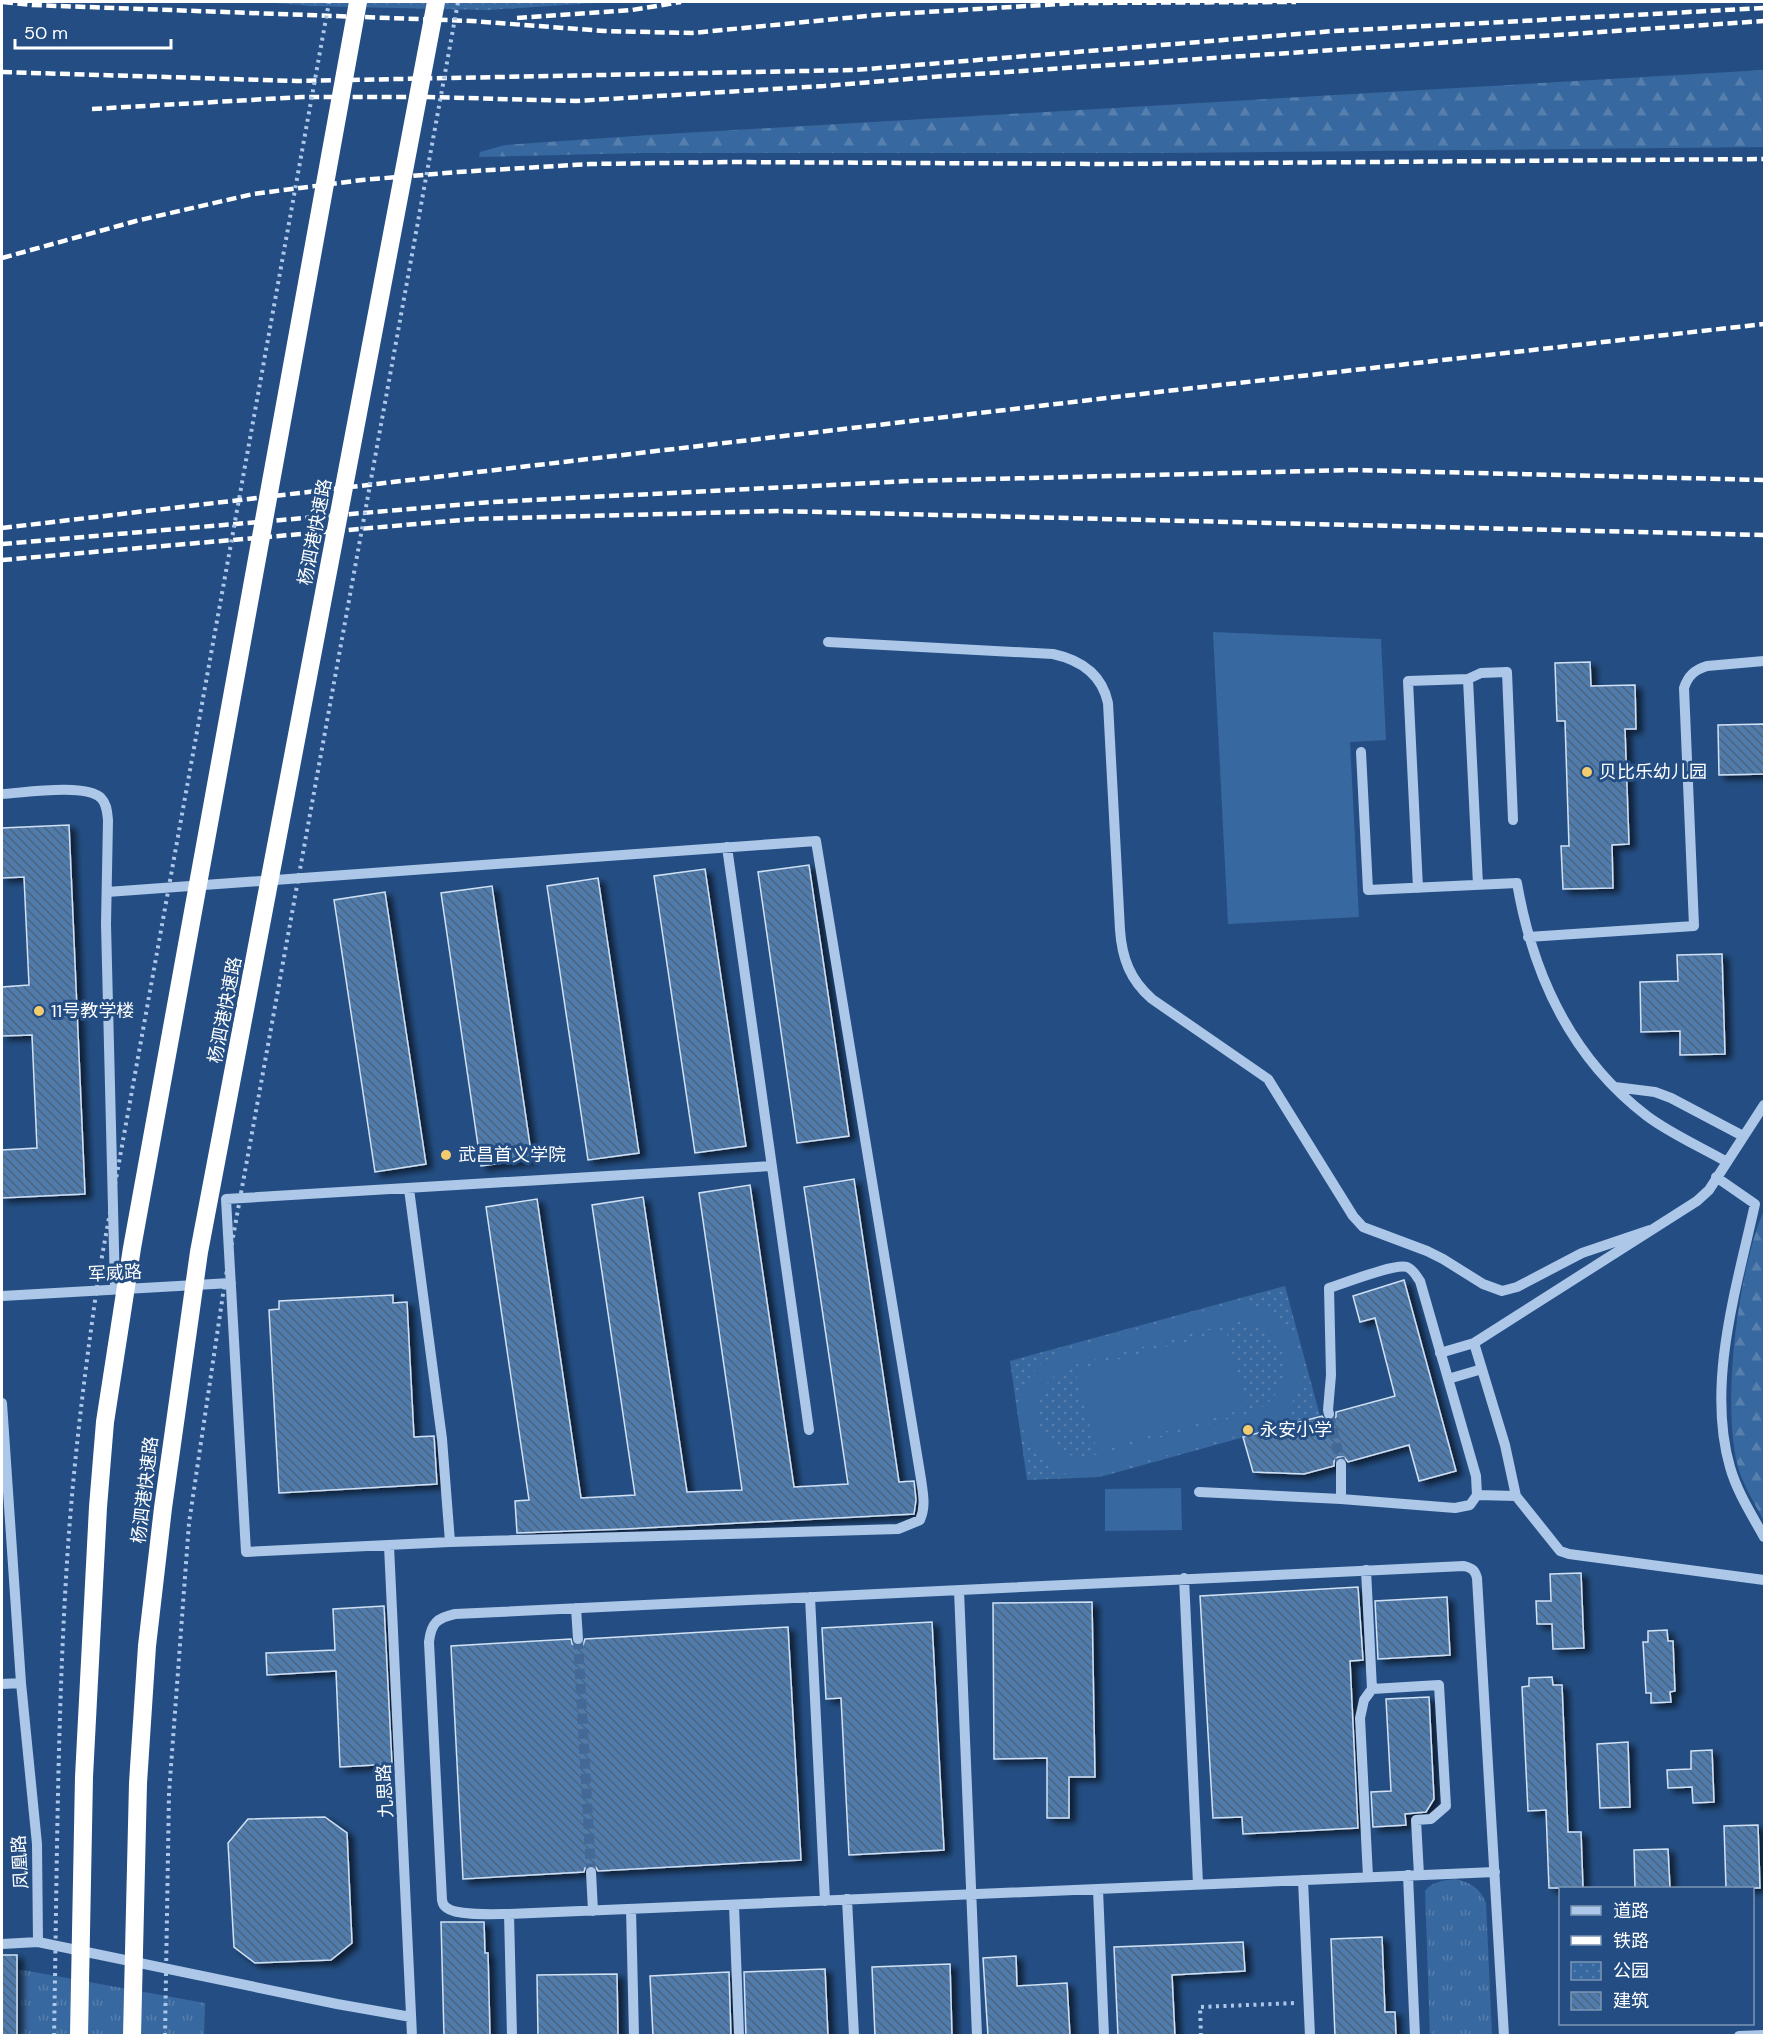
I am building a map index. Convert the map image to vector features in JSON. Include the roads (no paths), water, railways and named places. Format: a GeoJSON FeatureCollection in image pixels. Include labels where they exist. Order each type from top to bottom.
{"type":"FeatureCollection","features":[{"type":"Feature","properties":{"kind":"highway"},"geometry":{"type":"LineString","coordinates":[[79,2036],[84,1766],[98,1507],[105,1422],[132,1248],[357,2]]}},
{"type":"Feature","properties":{"kind":"highway","name":"杨泗港快速路"},"geometry":{"type":"LineString","coordinates":[[132,2036],[138,1783],[147,1646],[163,1509],[199,1252],[436,2]]}},
{"type":"Feature","properties":{"kind":"street"},"geometry":{"type":"LineString","coordinates":[[828,642],[1053,654],[1063,656],[1093,672],[1106,690],[1108,703],[1121,949],[1132,979],[1152,999],[1268,1079],[1353,1216],[1363,1227],[1427,1251],[1483,1284],[1502,1290],[1517,1287],[1582,1253],[1650,1230]]}},
{"type":"Feature","properties":{"kind":"street"},"geometry":{"type":"LineString","coordinates":[[1528,937],[1694,926],[1684,688],[1687,680],[1698,668],[1764,662]]}},
{"type":"Feature","properties":{"kind":"street"},"geometry":{"type":"LineString","coordinates":[[1418,888],[1408,681],[1468,679],[1481,673],[1507,672],[1514,820]]}},
{"type":"Feature","properties":{"kind":"street"},"geometry":{"type":"LineString","coordinates":[[1468,679],[1478,885]]}},
{"type":"Feature","properties":{"kind":"street"},"geometry":{"type":"LineString","coordinates":[[1361,752],[1368,890],[1517,883],[1528,937],[1553,1001],[1570,1034],[1586,1056],[1614,1087],[1648,1116],[1727,1162]]}},
{"type":"Feature","properties":{"kind":"street"},"geometry":{"type":"LineString","coordinates":[[2,794],[81,790],[99,797],[105,804],[108,820],[107,892],[115,1289]]}},
{"type":"Feature","properties":{"kind":"street"},"geometry":{"type":"LineString","coordinates":[[107,892],[816,841],[921,1479],[924,1499],[920,1520],[898,1528],[450,1542],[246,1552],[226,1199],[772,1166]]}},
{"type":"Feature","properties":{"kind":"street"},"geometry":{"type":"LineString","coordinates":[[727,847],[809,1430]]}},
{"type":"Feature","properties":{"kind":"street"},"geometry":{"type":"LineString","coordinates":[[1614,1087],[1655,1092],[1671,1098],[1743,1136]]}},
{"type":"Feature","properties":{"kind":"street"},"geometry":{"type":"LineString","coordinates":[[1440,1353],[1474,1343],[1697,1201],[1709,1190],[1764,1105]]}},
{"type":"Feature","properties":{"kind":"street"},"geometry":{"type":"LineString","coordinates":[[1716,1178],[1755,1204],[1730,1320],[1723,1365],[1721,1420],[1730,1470],[1764,1537]]}},
{"type":"Feature","properties":{"kind":"street"},"geometry":{"type":"LineString","coordinates":[[409,1189],[442,1439],[450,1542]]}},
{"type":"Feature","properties":{"kind":"street"},"geometry":{"type":"LineString","coordinates":[[1199,1492],[1341,1499],[1455,1508],[1470,1505],[1477,1496],[1476,1476],[1420,1281],[1410,1269],[1390,1268],[1329,1288],[1331,1375],[1329,1414]]}},
{"type":"Feature","properties":{"kind":"street","name":"军威路"},"geometry":{"type":"LineString","coordinates":[[2,1296],[231,1283]]}},
{"type":"Feature","properties":{"kind":"street"},"geometry":{"type":"LineString","coordinates":[[1474,1343],[1505,1445],[1516,1496],[1554,1544],[1564,1553],[1764,1580]]}},
{"type":"Feature","properties":{"kind":"street"},"geometry":{"type":"LineString","coordinates":[[1448,1379],[1482,1369]]}},
{"type":"Feature","properties":{"kind":"street","name":"凤凰路"},"geometry":{"type":"LineString","coordinates":[[2,1403],[21,1683],[39,1870],[38,1942]]}},
{"type":"Feature","properties":{"kind":"street"},"geometry":{"type":"LineString","coordinates":[[1341,1464],[1341,1499]]}},
{"type":"Feature","properties":{"kind":"street"},"geometry":{"type":"LineString","coordinates":[[1477,1496],[1516,1496]]}},
{"type":"Feature","properties":{"kind":"street","name":"九思路"},"geometry":{"type":"LineString","coordinates":[[389,1546],[412,2036]]}},
{"type":"Feature","properties":{"kind":"street"},"geometry":{"type":"LineString","coordinates":[[1495,1872],[593,1911],[509,1914],[456,1912],[444,1905],[430,1630],[434,1622],[442,1617],[455,1614],[1464,1566],[1475,1571],[1477,1578],[1495,1872],[1504,2036]]}},
{"type":"Feature","properties":{"kind":"street"},"geometry":{"type":"LineString","coordinates":[[1366,1570],[1372,1689],[1364,1700],[1360,1718],[1368,1877]]}},
{"type":"Feature","properties":{"kind":"street"},"geometry":{"type":"LineString","coordinates":[[1184,1578],[1198,1884]]}},
{"type":"Feature","properties":{"kind":"street"},"geometry":{"type":"LineString","coordinates":[[959,1590],[977,2036]]}},
{"type":"Feature","properties":{"kind":"street"},"geometry":{"type":"LineString","coordinates":[[810,1597],[825,1901]]}},
{"type":"Feature","properties":{"kind":"street"},"geometry":{"type":"LineString","coordinates":[[576,1608],[578,1639]]}},
{"type":"Feature","properties":{"kind":"street"},"geometry":{"type":"LineString","coordinates":[[2,1684],[21,1683]]}},
{"type":"Feature","properties":{"kind":"street"},"geometry":{"type":"LineString","coordinates":[[1372,1689],[1439,1685],[1446,1806],[1431,1819],[1416,1820],[1413,1875],[1415,2036]]}},
{"type":"Feature","properties":{"kind":"street"},"geometry":{"type":"LineString","coordinates":[[591,1872],[593,1911]]}},
{"type":"Feature","properties":{"kind":"street"},"geometry":{"type":"LineString","coordinates":[[1303,1880],[1310,2036]]}},
{"type":"Feature","properties":{"kind":"street"},"geometry":{"type":"LineString","coordinates":[[1098,1889],[1104,2036]]}},
{"type":"Feature","properties":{"kind":"street"},"geometry":{"type":"LineString","coordinates":[[848,1899],[854,2036]]}},
{"type":"Feature","properties":{"kind":"street"},"geometry":{"type":"LineString","coordinates":[[734,1905],[739,2036]]}},
{"type":"Feature","properties":{"kind":"street"},"geometry":{"type":"LineString","coordinates":[[630,1909],[634,2036]]}},
{"type":"Feature","properties":{"kind":"street"},"geometry":{"type":"LineString","coordinates":[[509,1914],[512,2036]]}},
{"type":"Feature","properties":{"kind":"street"},"geometry":{"type":"LineString","coordinates":[[2,1944],[38,1942],[337,2004],[411,2017]]}},
{"type":"Feature","properties":{"kind":"street"},"geometry":{"type":"LineString","coordinates":[[1739,2036],[1764,2035]]}},
{"type":"Feature","properties":{"kind":"tunnel"},"geometry":{"type":"LineString","coordinates":[[1329,1414],[1341,1464]]}},
{"type":"Feature","properties":{"kind":"tunnel"},"geometry":{"type":"LineString","coordinates":[[578,1639],[591,1872]]}},
{"type":"Feature","properties":{"kind":"railway"},"geometry":{"type":"LineString","coordinates":[[3,2],[32,5],[472,21],[604,31],[692,33],[877,15],[1077,3],[1296,2]]}},
{"type":"Feature","properties":{"kind":"railway"},"geometry":{"type":"LineString","coordinates":[[517,18],[632,10],[681,2]]}},
{"type":"Feature","properties":{"kind":"railway"},"geometry":{"type":"LineString","coordinates":[[2,72],[297,81],[855,70],[1334,31],[1764,8]]}},
{"type":"Feature","properties":{"kind":"railway"},"geometry":{"type":"LineString","coordinates":[[92,109],[302,97],[428,97],[576,101],[1764,21]]}},
{"type":"Feature","properties":{"kind":"railway"},"geometry":{"type":"LineString","coordinates":[[2,258],[136,221],[253,194],[362,180],[590,164],[733,162],[1106,164],[1764,159]]}},
{"type":"Feature","properties":{"kind":"railway"},"geometry":{"type":"LineString","coordinates":[[2,528],[1158,392],[1764,324]]}},
{"type":"Feature","properties":{"kind":"railway"},"geometry":{"type":"LineString","coordinates":[[2,544],[491,502],[910,481],[1353,470],[1764,480]]}},
{"type":"Feature","properties":{"kind":"railway"},"geometry":{"type":"LineString","coordinates":[[2,560],[474,519],[777,511],[1764,535]]}},
{"type":"Feature","properties":{"kind":"place","name":"贝比乐幼儿园"},"geometry":{"type":"Point","coordinates":[1587,772]}},
{"type":"Feature","properties":{"kind":"place","name":"11号教学楼"},"geometry":{"type":"Point","coordinates":[39,1011]}},
{"type":"Feature","properties":{"kind":"place","name":"武昌首义学院"},"geometry":{"type":"Point","coordinates":[446,1155]}},
{"type":"Feature","properties":{"kind":"place","name":"永安小学"},"geometry":{"type":"Point","coordinates":[1248,1430]}}]}
